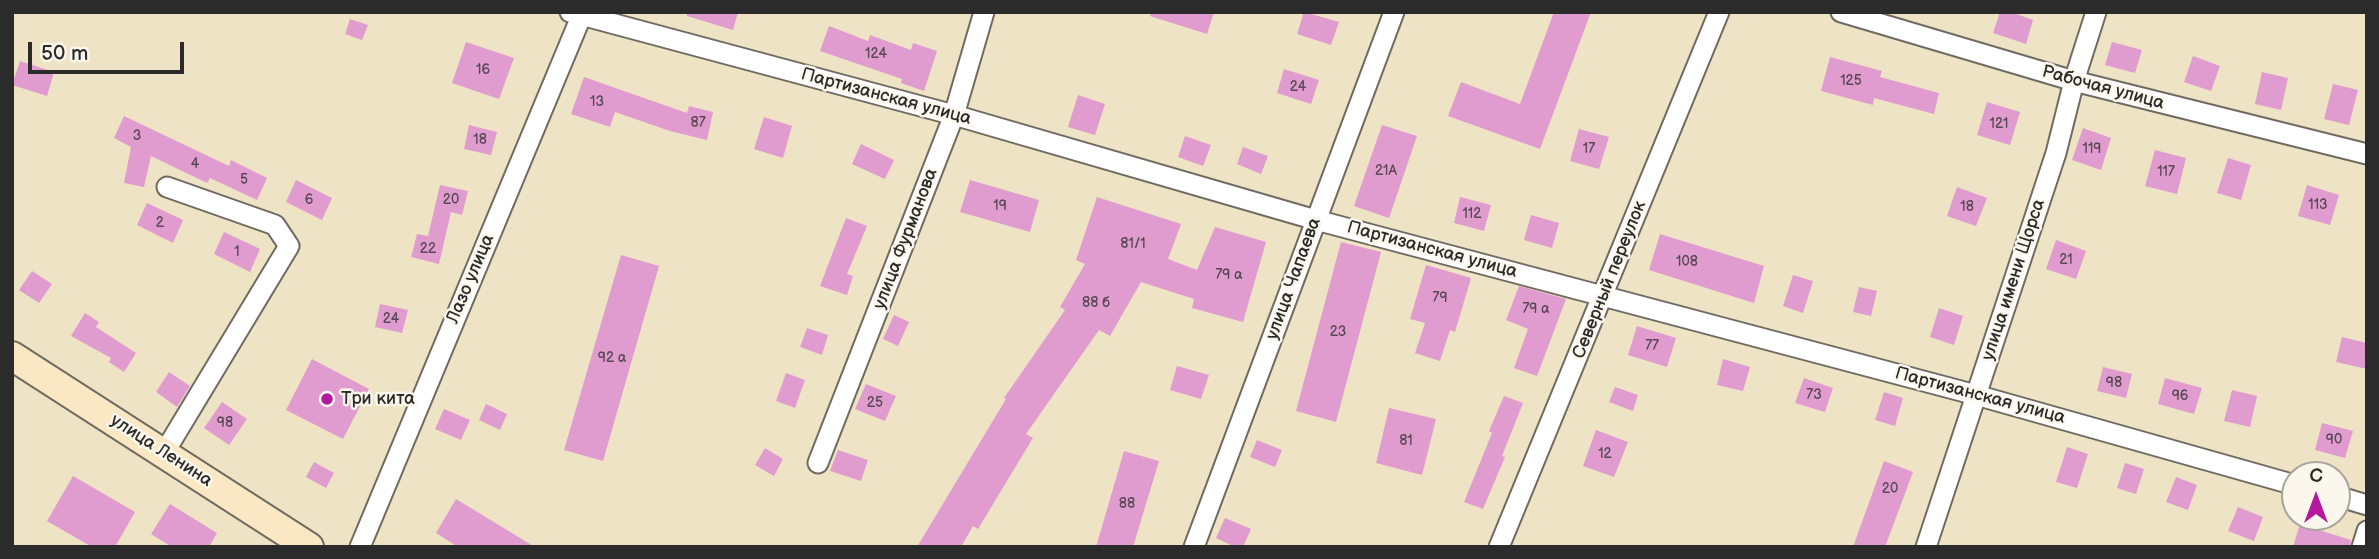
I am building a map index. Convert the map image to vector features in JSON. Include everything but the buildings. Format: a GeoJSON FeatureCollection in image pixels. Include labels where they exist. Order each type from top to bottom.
{"type":"FeatureCollection","features":[{"type":"Feature","properties":{"kind":"main road","name":"улица Ленина"},"geometry":{"type":"LineString","coordinates":[[12,356],[309,547]]}},
{"type":"Feature","properties":{"kind":"street","name":"улица Фурманова"},"geometry":{"type":"LineString","coordinates":[[818,463],[954,115],[984,12]]}},
{"type":"Feature","properties":{"kind":"street","name":"улица Чапаева"},"geometry":{"type":"LineString","coordinates":[[1194,547],[1394,12]]}},
{"type":"Feature","properties":{"kind":"street","name":"Северный переулок"},"geometry":{"type":"LineString","coordinates":[[1499,547],[1719,12]]}},
{"type":"Feature","properties":{"kind":"street","name":"Рабочая улица"},"geometry":{"type":"LineString","coordinates":[[1841,12],[2074,82],[2367,154]]}},
{"type":"Feature","properties":{"kind":"street","name":"улица имени Щорса"},"geometry":{"type":"LineString","coordinates":[[1926,547],[2056,153],[2096,12]]}},
{"type":"Feature","properties":{"kind":"street","name":"Партизанская улица"},"geometry":{"type":"LineString","coordinates":[[578,13],[954,115],[1316,220],[1976,395],[2281,481]]}},
{"type":"Feature","properties":{"kind":"street","name":"Лазо улица"},"geometry":{"type":"LineString","coordinates":[[360,547],[578,13]]}},
{"type":"Feature","properties":{"kind":"street"},"geometry":{"type":"LineString","coordinates":[[164,453],[289,246],[275,225],[167,187]]}},
{"type":"Feature","properties":{"kind":"street"},"geometry":{"type":"LineString","coordinates":[[2362,547],[2367,531]]}},
{"type":"Feature","properties":{"kind":"place","name":"Три кита"},"geometry":{"type":"Point","coordinates":[327,399]}}]}
